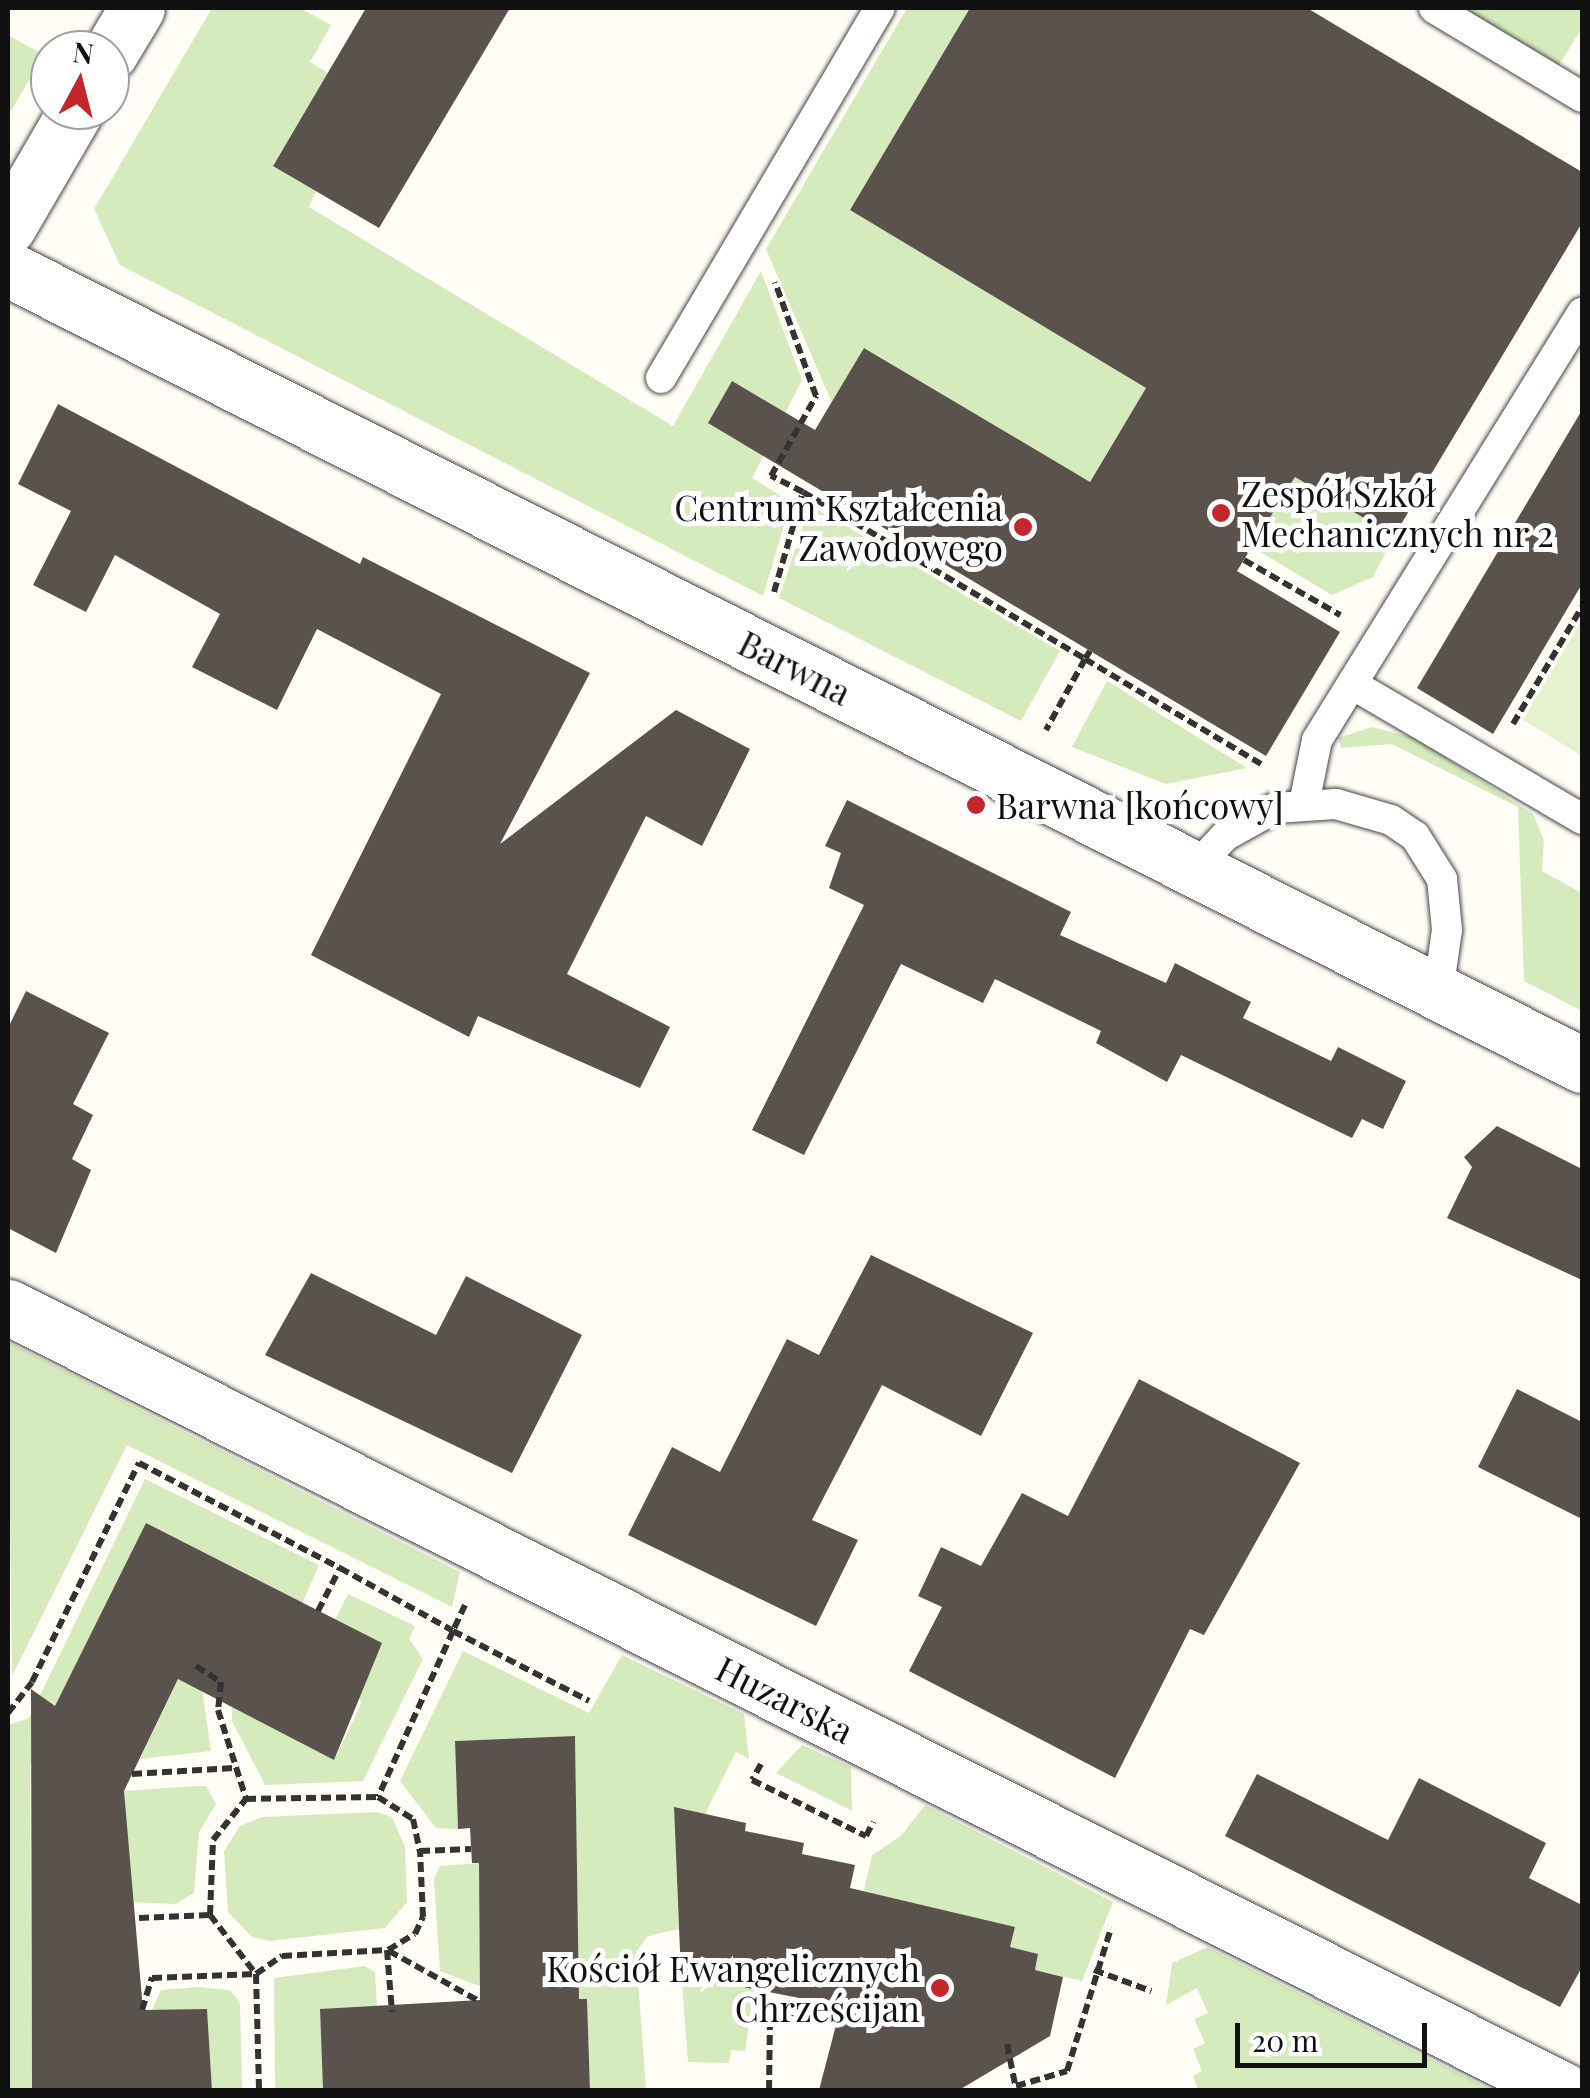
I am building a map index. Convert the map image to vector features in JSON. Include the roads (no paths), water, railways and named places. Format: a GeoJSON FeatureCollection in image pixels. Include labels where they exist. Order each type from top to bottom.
{"type":"FeatureCollection","features":[{"type":"Feature","properties":{"kind":"street"},"geometry":{"type":"LineString","coordinates":[[124,30],[137,8]]}},
{"type":"Feature","properties":{"kind":"street"},"geometry":{"type":"LineString","coordinates":[[8,227],[23,165],[57,130]]}},
{"type":"Feature","properties":{"kind":"street","name":"Barwna"},"geometry":{"type":"LineString","coordinates":[[8,269],[1582,1065]]}},
{"type":"Feature","properties":{"kind":"street","name":"Huzarska"},"geometry":{"type":"LineString","coordinates":[[8,1307],[1563,2090]]}},
{"type":"Feature","properties":{"kind":"lane"},"geometry":{"type":"LineString","coordinates":[[661,378],[880,8]]}},
{"type":"Feature","properties":{"kind":"lane"},"geometry":{"type":"LineString","coordinates":[[1434,8],[1582,97]]}},
{"type":"Feature","properties":{"kind":"lane"},"geometry":{"type":"LineString","coordinates":[[1304,804],[1313,750],[1582,313]]}},
{"type":"Feature","properties":{"kind":"lane"},"geometry":{"type":"LineString","coordinates":[[1352,684],[1582,820]]}},
{"type":"Feature","properties":{"kind":"lane"},"geometry":{"type":"LineString","coordinates":[[1194,868],[1248,820],[1304,804],[1390,820],[1431,856],[1448,901],[1438,992]]}},
{"type":"Feature","properties":{"kind":"place","name":"Zespół Szkół Mechanicznych nr 2"},"geometry":{"type":"Point","coordinates":[1221,513]}},
{"type":"Feature","properties":{"kind":"place","name":"Centrum Kształcenia Zawodowego"},"geometry":{"type":"Point","coordinates":[1023,527]}},
{"type":"Feature","properties":{"kind":"place","name":"Barwna [końcowy]"},"geometry":{"type":"Point","coordinates":[976,805]}},
{"type":"Feature","properties":{"kind":"place","name":"Kościół Ewangelicznych Chrześcijan"},"geometry":{"type":"Point","coordinates":[940,1988]}}]}
